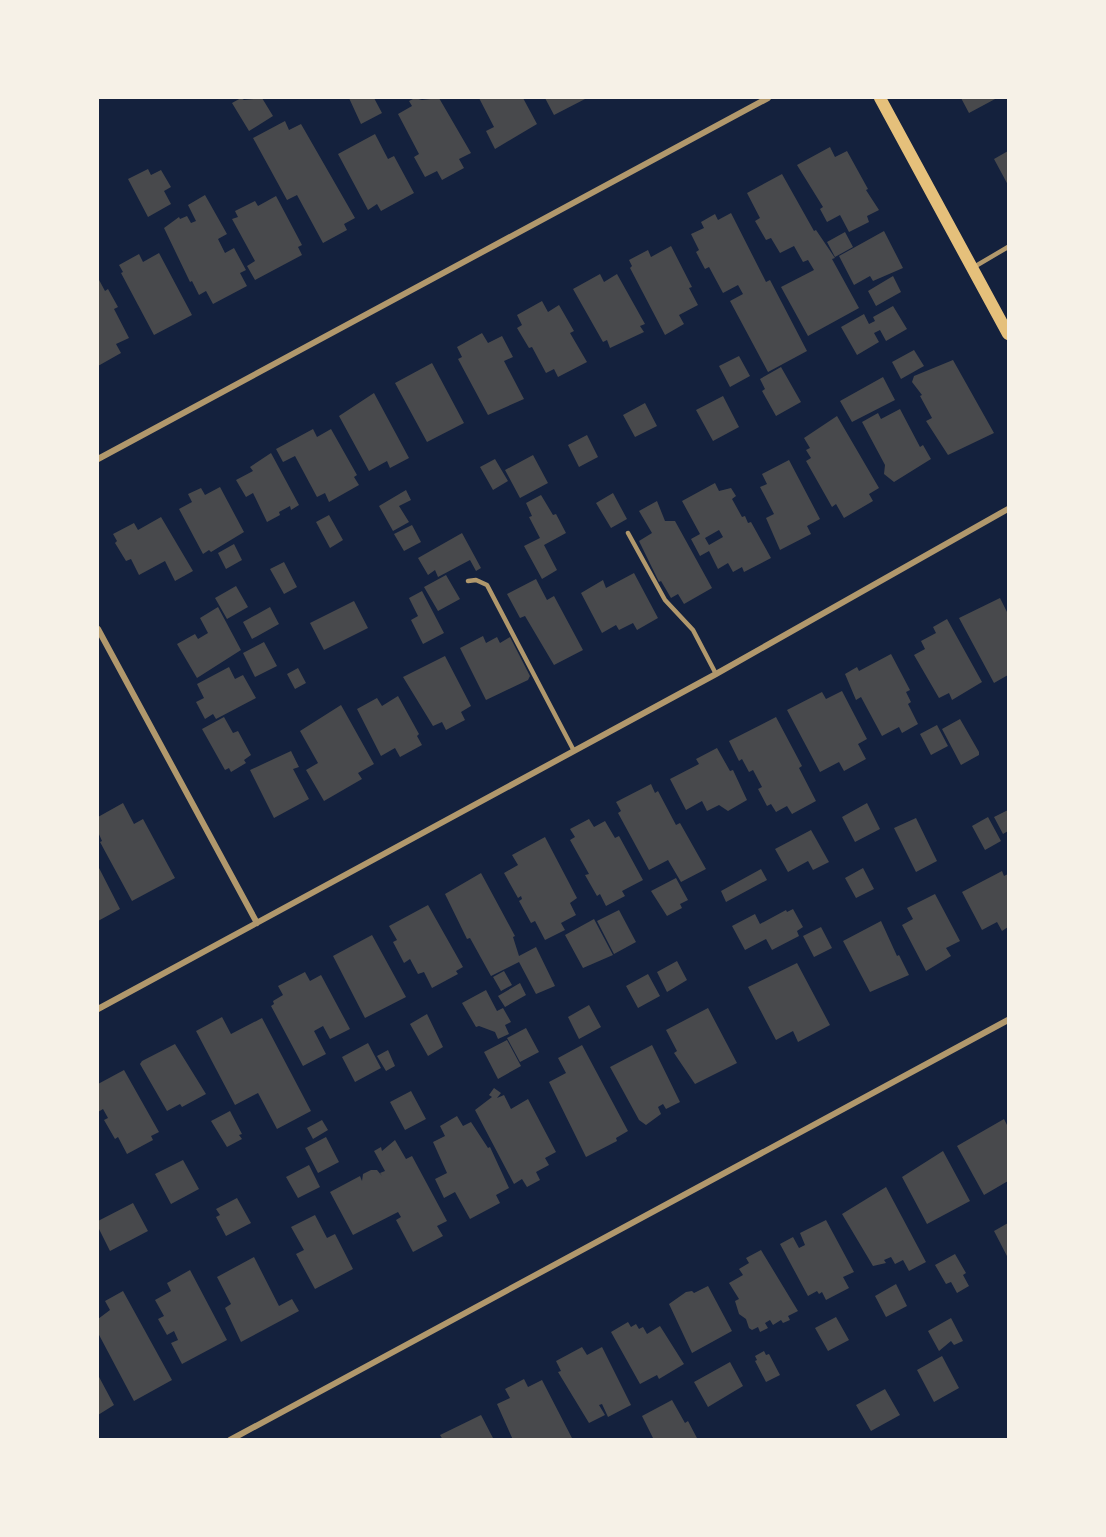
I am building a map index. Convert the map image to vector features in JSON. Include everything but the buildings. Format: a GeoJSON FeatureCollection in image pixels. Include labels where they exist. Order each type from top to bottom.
{"type":"FeatureCollection","features":[{"type":"Feature","properties":{"kind":"main road"},"geometry":{"type":"LineString","coordinates":[[880,98],[1008,334]]}},
{"type":"Feature","properties":{"kind":"street"},"geometry":{"type":"LineString","coordinates":[[98,459],[768,98]]}},
{"type":"Feature","properties":{"kind":"street"},"geometry":{"type":"LineString","coordinates":[[98,1009],[716,674],[1008,509]]}},
{"type":"Feature","properties":{"kind":"street"},"geometry":{"type":"LineString","coordinates":[[98,629],[258,922]]}},
{"type":"Feature","properties":{"kind":"street"},"geometry":{"type":"LineString","coordinates":[[230,1440],[1008,1020]]}},
{"type":"Feature","properties":{"kind":"lane"},"geometry":{"type":"LineString","coordinates":[[972,268],[1008,248]]}},
{"type":"Feature","properties":{"kind":"lane"},"geometry":{"type":"LineString","coordinates":[[628,532],[665,600],[693,630],[716,674]]}},
{"type":"Feature","properties":{"kind":"lane"},"geometry":{"type":"LineString","coordinates":[[468,581],[476,580],[487,585],[574,751]]}}]}
